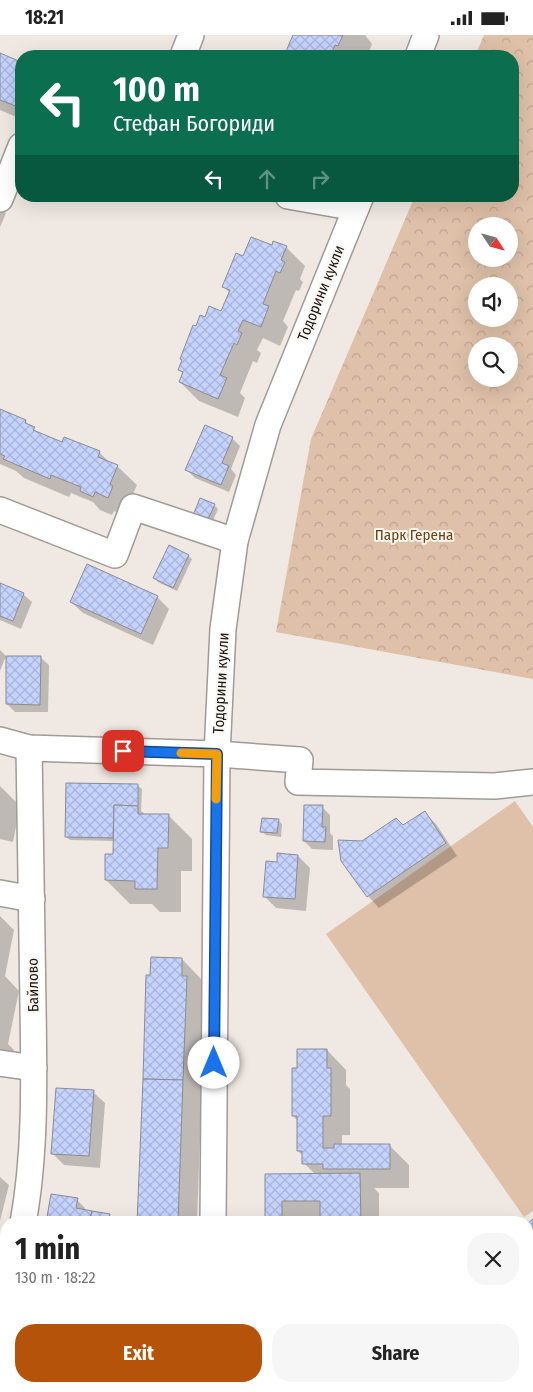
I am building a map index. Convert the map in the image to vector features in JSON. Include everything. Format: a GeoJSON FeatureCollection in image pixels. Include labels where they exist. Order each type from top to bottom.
{"type":"FeatureCollection","features":[{"type":"Feature","properties":{"kind":"street"},"geometry":{"type":"LineString","coordinates":[[186,50],[192,35]]}},
{"type":"Feature","properties":{"kind":"street"},"geometry":{"type":"LineString","coordinates":[[420,50],[426,35]]}},
{"type":"Feature","properties":{"kind":"street"},"geometry":{"type":"LineString","coordinates":[[0,140],[15,144]]}},
{"type":"Feature","properties":{"kind":"street"},"geometry":{"type":"LineString","coordinates":[[0,199],[15,161]]}},
{"type":"Feature","properties":{"kind":"street","name":"Тодорини кукли"},"geometry":{"type":"LineString","coordinates":[[213,1216],[217,754],[223,629],[235,541],[268,425],[358,202]]}},
{"type":"Feature","properties":{"kind":"street"},"geometry":{"type":"LineString","coordinates":[[0,510],[115,555],[134,507],[235,541]]}},
{"type":"Feature","properties":{"kind":"street"},"geometry":{"type":"LineString","coordinates":[[0,740],[29,748],[217,754],[300,760],[298,781],[495,786],[533,782]]}},
{"type":"Feature","properties":{"kind":"street","name":"Байлово"},"geometry":{"type":"LineString","coordinates":[[24,1216],[28,1197],[32,1138],[34,1068],[29,748]]}},
{"type":"Feature","properties":{"kind":"street"},"geometry":{"type":"LineString","coordinates":[[0,893],[32,899]]}},
{"type":"Feature","properties":{"kind":"street"},"geometry":{"type":"LineString","coordinates":[[0,1063],[34,1068]]}},
{"type":"Feature","properties":{"kind":"green space","name":"Парк Герена"},"geometry":{"type":"Polygon","coordinates":[[[484,35],[533,35],[533,679],[276,632],[311,439],[412,202],[519,202],[519,50],[478,50],[484,35]]]}},
{"type":"Feature","properties":{"kind":"green space"},"geometry":{"type":"Polygon","coordinates":[[[515,801],[533,827],[533,1211],[523,1216],[326,934],[515,801]]]}},
{"type":"Feature","properties":{"kind":"building"},"geometry":{"type":"Polygon","coordinates":[[[293,35],[343,35],[338,46],[335,45],[333,50],[287,50],[293,35]]]}},
{"type":"Feature","properties":{"kind":"building"},"geometry":{"type":"Polygon","coordinates":[[[0,53],[15,59],[15,106],[0,100],[0,53]]]}},
{"type":"Feature","properties":{"kind":"building"},"geometry":{"type":"Polygon","coordinates":[[[251,237],[272,245],[273,241],[287,246],[281,260],[285,262],[280,273],[276,271],[263,304],[269,306],[261,327],[243,320],[238,331],[242,333],[237,345],[234,343],[220,375],[227,378],[218,399],[179,382],[183,372],[178,370],[182,360],[180,359],[193,325],[196,326],[200,315],[205,317],[209,306],[221,311],[230,290],[222,287],[236,253],[243,256],[251,237]]]}},
{"type":"Feature","properties":{"kind":"building"},"geometry":{"type":"Polygon","coordinates":[[[0,409],[26,420],[25,423],[35,427],[33,430],[62,442],[64,437],[100,451],[98,457],[118,465],[110,484],[113,486],[108,498],[95,492],[93,497],[80,491],[81,487],[51,475],[50,479],[3,459],[5,456],[0,454],[0,409]]]}},
{"type":"Feature","properties":{"kind":"building"},"geometry":{"type":"Polygon","coordinates":[[[205,425],[233,437],[222,463],[229,466],[221,485],[185,470],[205,425]]]}},
{"type":"Feature","properties":{"kind":"building"},"geometry":{"type":"Polygon","coordinates":[[[200,498],[215,504],[206,524],[192,518],[200,498]]]}},
{"type":"Feature","properties":{"kind":"building"},"geometry":{"type":"Polygon","coordinates":[[[169,545],[189,555],[173,588],[153,578],[169,545]]]}},
{"type":"Feature","properties":{"kind":"building"},"geometry":{"type":"Polygon","coordinates":[[[87,564],[158,596],[141,634],[70,602],[87,564]]]}},
{"type":"Feature","properties":{"kind":"building"},"geometry":{"type":"Polygon","coordinates":[[[0,583],[24,593],[13,621],[0,616],[0,583]]]}},
{"type":"Feature","properties":{"kind":"building"},"geometry":{"type":"Polygon","coordinates":[[[6,656],[41,656],[40,705],[6,704],[6,656]]]}},
{"type":"Feature","properties":{"kind":"building"},"geometry":{"type":"Polygon","coordinates":[[[66,783],[138,784],[138,806],[114,805],[113,838],[65,837],[66,783]]]}},
{"type":"Feature","properties":{"kind":"building"},"geometry":{"type":"Polygon","coordinates":[[[114,805],[138,806],[138,814],[169,814],[168,848],[158,848],[157,889],[135,889],[135,881],[105,880],[105,854],[113,854],[114,805]]]}},
{"type":"Feature","properties":{"kind":"building"},"geometry":{"type":"Polygon","coordinates":[[[304,805],[323,805],[322,827],[326,827],[325,842],[303,841],[304,805]]]}},
{"type":"Feature","properties":{"kind":"building"},"geometry":{"type":"Polygon","coordinates":[[[425,811],[446,843],[367,897],[341,861],[338,840],[362,841],[396,818],[403,825],[425,811]]]}},
{"type":"Feature","properties":{"kind":"building"},"geometry":{"type":"Polygon","coordinates":[[[262,818],[279,819],[277,833],[260,832],[262,818]]]}},
{"type":"Feature","properties":{"kind":"building"},"geometry":{"type":"Polygon","coordinates":[[[277,853],[298,855],[295,899],[263,897],[266,861],[277,862],[277,853]]]}},
{"type":"Feature","properties":{"kind":"building"},"geometry":{"type":"Polygon","coordinates":[[[151,957],[182,958],[182,976],[187,976],[183,1080],[143,1079],[146,975],[150,975],[151,957]]]}},
{"type":"Feature","properties":{"kind":"building"},"geometry":{"type":"Polygon","coordinates":[[[297,1049],[327,1049],[327,1068],[331,1068],[331,1116],[323,1116],[323,1148],[334,1148],[334,1144],[390,1144],[390,1169],[323,1169],[323,1164],[302,1164],[302,1151],[297,1151],[297,1116],[292,1116],[292,1068],[297,1068],[297,1049]]]}},
{"type":"Feature","properties":{"kind":"building"},"geometry":{"type":"Polygon","coordinates":[[[143,1079],[183,1080],[178,1216],[137,1216],[143,1079]]]}},
{"type":"Feature","properties":{"kind":"building"},"geometry":{"type":"Polygon","coordinates":[[[56,1088],[94,1090],[89,1156],[51,1154],[56,1088]]]}},
{"type":"Feature","properties":{"kind":"building"},"geometry":{"type":"Polygon","coordinates":[[[360,1173],[361,1216],[320,1216],[320,1201],[282,1201],[282,1216],[265,1216],[265,1174],[360,1173]]]}},
{"type":"Feature","properties":{"kind":"building"},"geometry":{"type":"Polygon","coordinates":[[[51,1194],[78,1198],[76,1208],[92,1211],[91,1216],[47,1216],[51,1194]]]}},
{"type":"Feature","properties":{"kind":"building"},"geometry":{"type":"Polygon","coordinates":[[[92,1211],[110,1214],[110,1216],[91,1216],[92,1211]]]}},
{"type":"Feature","properties":{"kind":"slow traffic"},"geometry":{"type":"LineString","coordinates":[[181,753],[217,754],[216,799]]}},
{"type":"Feature","properties":{"kind":"route"},"geometry":{"type":"LineString","coordinates":[[123,751],[217,754],[214,1063]]}}]}
